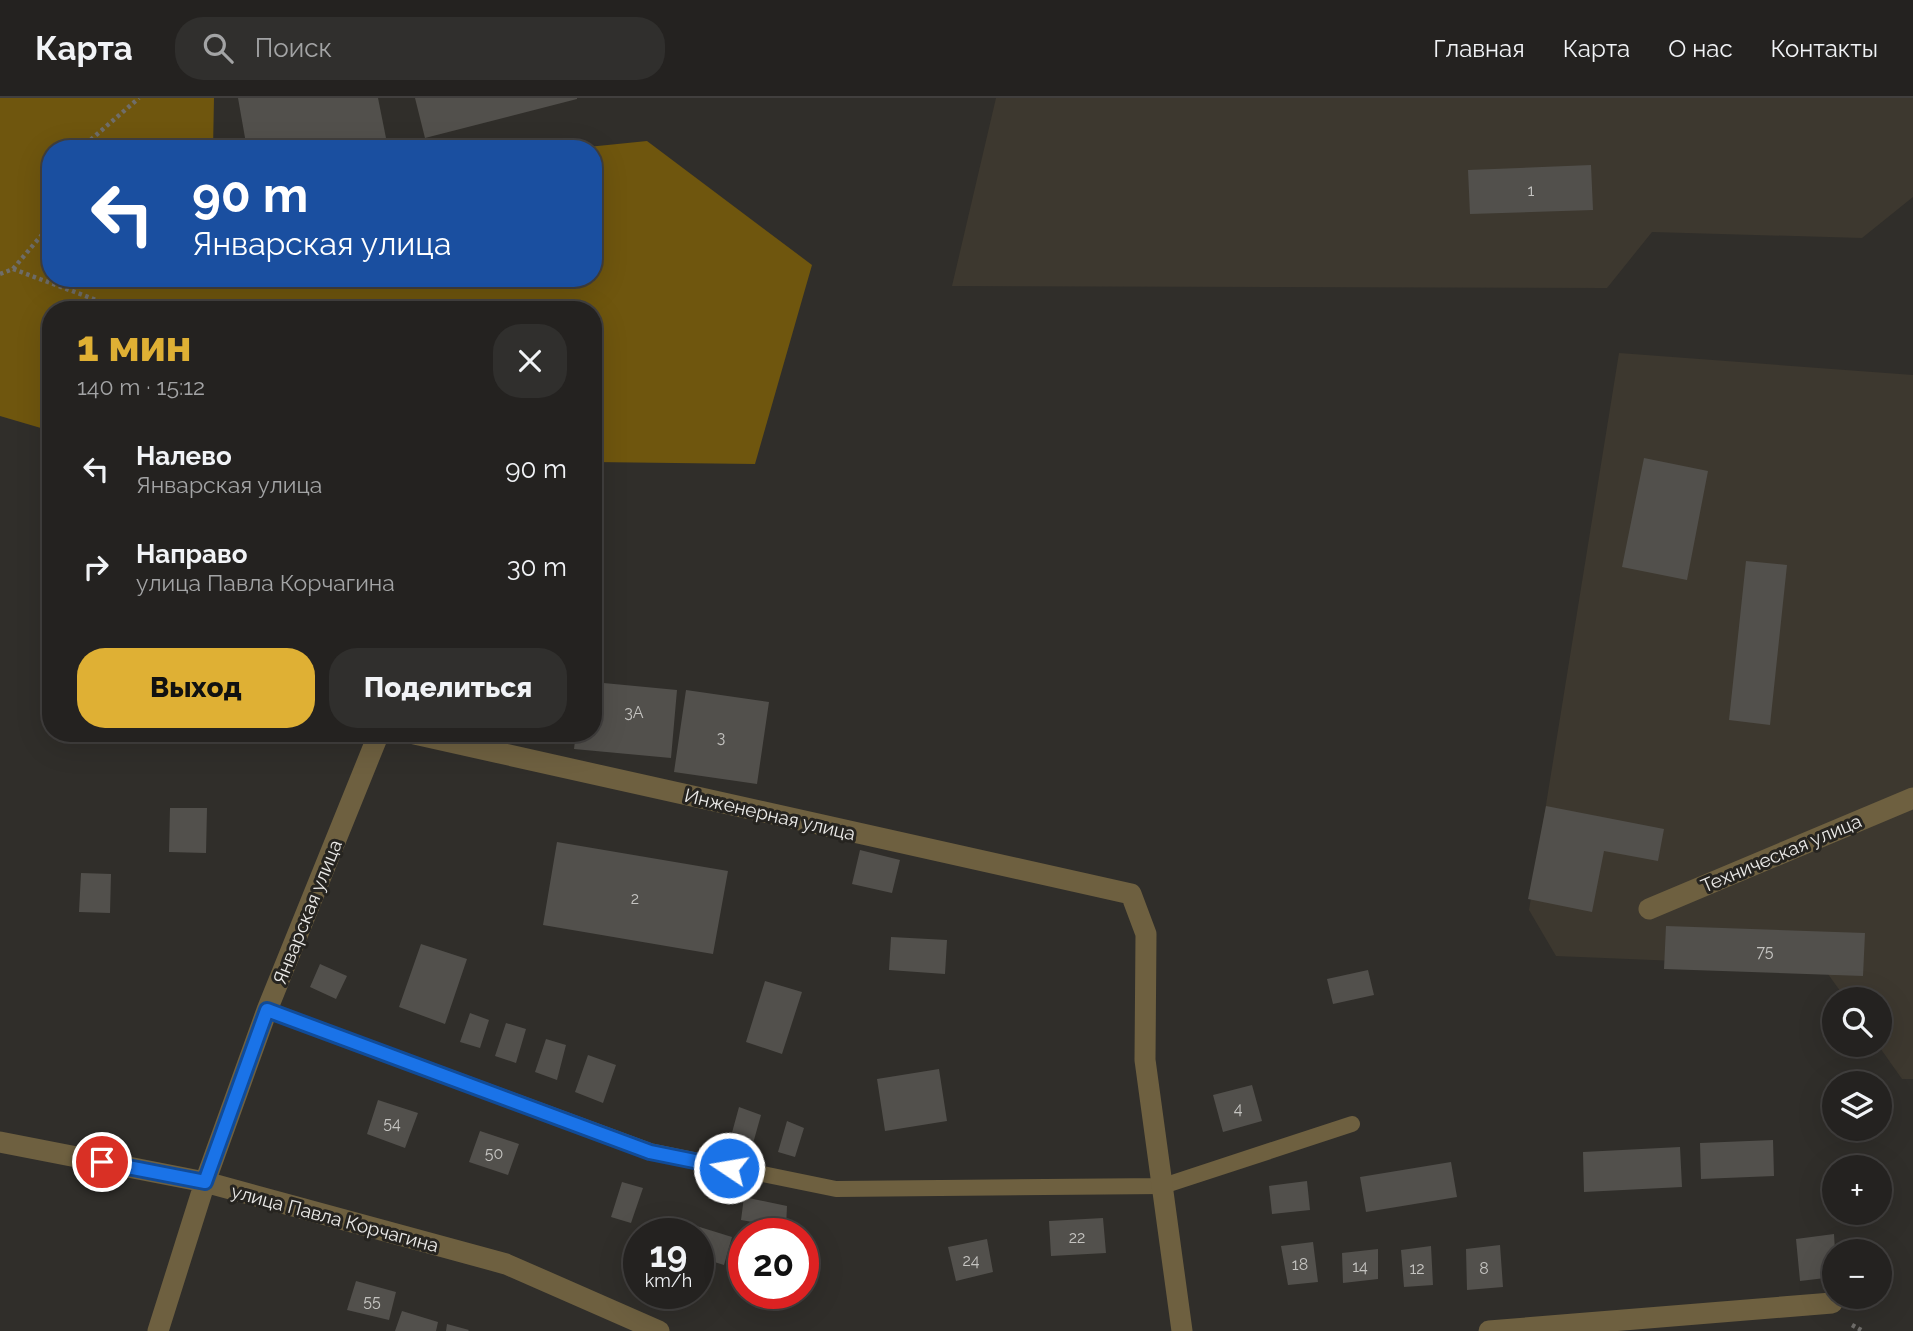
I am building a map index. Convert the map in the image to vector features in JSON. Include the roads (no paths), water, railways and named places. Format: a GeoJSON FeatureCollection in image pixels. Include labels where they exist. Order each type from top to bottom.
{"type":"FeatureCollection","features":[{"type":"Feature","properties":{"kind":"street","name":"Январская улица"},"geometry":{"type":"LineString","coordinates":[[158,1331],[205,1182],[267,1010],[375,742]]}},
{"type":"Feature","properties":{"kind":"street","name":"Инженерная улица"},"geometry":{"type":"LineString","coordinates":[[450,742],[1131,894],[1146,934],[1146,1060],[1163,1186]]}},
{"type":"Feature","properties":{"kind":"street","name":"Техническая улица"},"geometry":{"type":"LineString","coordinates":[[1649,909],[1913,797]]}},
{"type":"Feature","properties":{"kind":"street","name":"улица Павла Корчагина"},"geometry":{"type":"LineString","coordinates":[[0,1142],[205,1182],[506,1264],[659,1331]]}},
{"type":"Feature","properties":{"kind":"street"},"geometry":{"type":"LineString","coordinates":[[1163,1186],[1182,1331]]}},
{"type":"Feature","properties":{"kind":"street"},"geometry":{"type":"LineString","coordinates":[[1489,1331],[1822,1304]]}},
{"type":"Feature","properties":{"kind":"lane"},"geometry":{"type":"LineString","coordinates":[[267,1010],[650,1152],[835,1189],[1163,1186],[1352,1124]]}}]}
